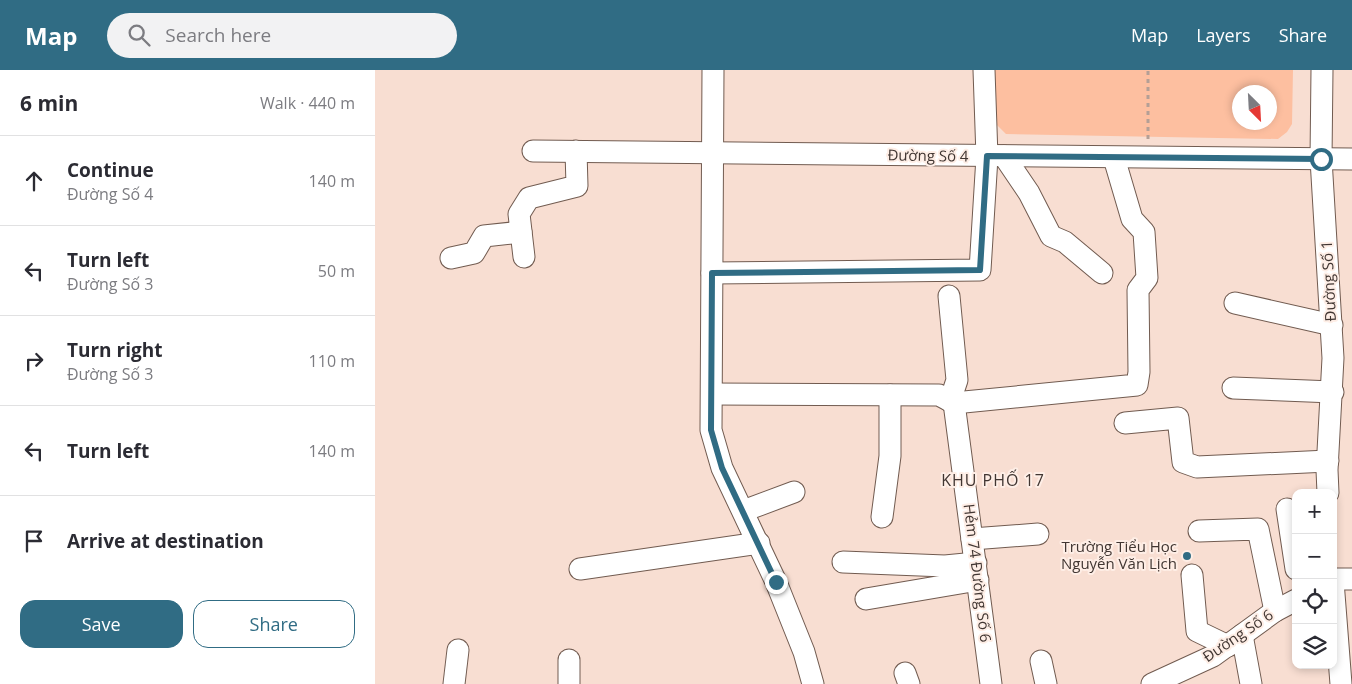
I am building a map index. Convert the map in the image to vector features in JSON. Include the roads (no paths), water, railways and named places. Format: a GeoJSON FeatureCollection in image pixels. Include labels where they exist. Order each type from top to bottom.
{"type":"FeatureCollection","features":[{"type":"Feature","properties":{"kind":"street"},"geometry":{"type":"LineString","coordinates":[[713,70],[711,430],[722,468],[759,543],[804,652],[813,684]]}},
{"type":"Feature","properties":{"kind":"street"},"geometry":{"type":"LineString","coordinates":[[712,273],[980,270],[995,156],[984,70]]}},
{"type":"Feature","properties":{"kind":"street","name":"Đường Số 1"},"geometry":{"type":"LineString","coordinates":[[1322,70],[1321,159],[1332,325],[1333,392],[1328,461],[1329,489]]}},
{"type":"Feature","properties":{"kind":"street","name":"Đường Số 4"},"geometry":{"type":"LineString","coordinates":[[533,151],[1352,159]]}},
{"type":"Feature","properties":{"kind":"street"},"geometry":{"type":"LineString","coordinates":[[524,257],[519,214],[529,198],[577,186],[576,151]]}},
{"type":"Feature","properties":{"kind":"street"},"geometry":{"type":"LineString","coordinates":[[995,156],[1029,193],[1051,236],[1065,242],[1102,273]]}},
{"type":"Feature","properties":{"kind":"street"},"geometry":{"type":"LineString","coordinates":[[712,394],[939,395],[952,402],[1137,385],[1139,372],[1138,290],[1147,278],[1144,232],[1132,220],[1114,158]]}},
{"type":"Feature","properties":{"kind":"street"},"geometry":{"type":"LineString","coordinates":[[451,258],[474,253],[485,236],[521,232]]}},
{"type":"Feature","properties":{"kind":"street"},"geometry":{"type":"LineString","coordinates":[[949,296],[957,380],[952,402]]}},
{"type":"Feature","properties":{"kind":"street"},"geometry":{"type":"LineString","coordinates":[[1235,303],[1332,325]]}},
{"type":"Feature","properties":{"kind":"street"},"geometry":{"type":"LineString","coordinates":[[1233,388],[1333,392]]}},
{"type":"Feature","properties":{"kind":"street"},"geometry":{"type":"LineString","coordinates":[[882,517],[890,456],[890,395]]}},
{"type":"Feature","properties":{"kind":"street","name":"Hẻm 74 Đường Số 6"},"geometry":{"type":"LineString","coordinates":[[952,402],[973,539],[991,684]]}},
{"type":"Feature","properties":{"kind":"street"},"geometry":{"type":"LineString","coordinates":[[1125,423],[1178,418],[1183,462],[1197,466],[1328,461]]}},
{"type":"Feature","properties":{"kind":"street"},"geometry":{"type":"LineString","coordinates":[[743,511],[794,492]]}},
{"type":"Feature","properties":{"kind":"street"},"geometry":{"type":"LineString","coordinates":[[1287,509],[1292,542]]}},
{"type":"Feature","properties":{"kind":"street"},"geometry":{"type":"LineString","coordinates":[[1199,531],[1258,529],[1275,611]]}},
{"type":"Feature","properties":{"kind":"street"},"geometry":{"type":"LineString","coordinates":[[973,539],[1039,534]]}},
{"type":"Feature","properties":{"kind":"street"},"geometry":{"type":"LineString","coordinates":[[579,569],[759,543]]}},
{"type":"Feature","properties":{"kind":"street"},"geometry":{"type":"LineString","coordinates":[[843,562],[945,566],[977,572]]}},
{"type":"Feature","properties":{"kind":"street"},"geometry":{"type":"LineString","coordinates":[[866,599],[977,572]]}},
{"type":"Feature","properties":{"kind":"street"},"geometry":{"type":"LineString","coordinates":[[1192,575],[1197,631],[1235,641],[1251,684]]}},
{"type":"Feature","properties":{"kind":"street"},"geometry":{"type":"LineString","coordinates":[[1337,580],[1352,579]]}},
{"type":"Feature","properties":{"kind":"street","name":"Đường Số 6"},"geometry":{"type":"LineString","coordinates":[[1163,682],[1213,656],[1275,611],[1292,602]]}},
{"type":"Feature","properties":{"kind":"street"},"geometry":{"type":"LineString","coordinates":[[1336,624],[1341,684]]}},
{"type":"Feature","properties":{"kind":"street"},"geometry":{"type":"LineString","coordinates":[[454,684],[458,650]]}},
{"type":"Feature","properties":{"kind":"street"},"geometry":{"type":"LineString","coordinates":[[569,660],[569,684]]}},
{"type":"Feature","properties":{"kind":"street"},"geometry":{"type":"LineString","coordinates":[[1041,661],[1046,684]]}},
{"type":"Feature","properties":{"kind":"place","name":"Trường Tiểu Học Nguyễn Văn Lịch"},"geometry":{"type":"Point","coordinates":[1187,556]}},
{"type":"Feature","properties":{"kind":"district","name":"KHU PHỐ 17"},"geometry":{"type":"Point","coordinates":[993,480]}}]}
